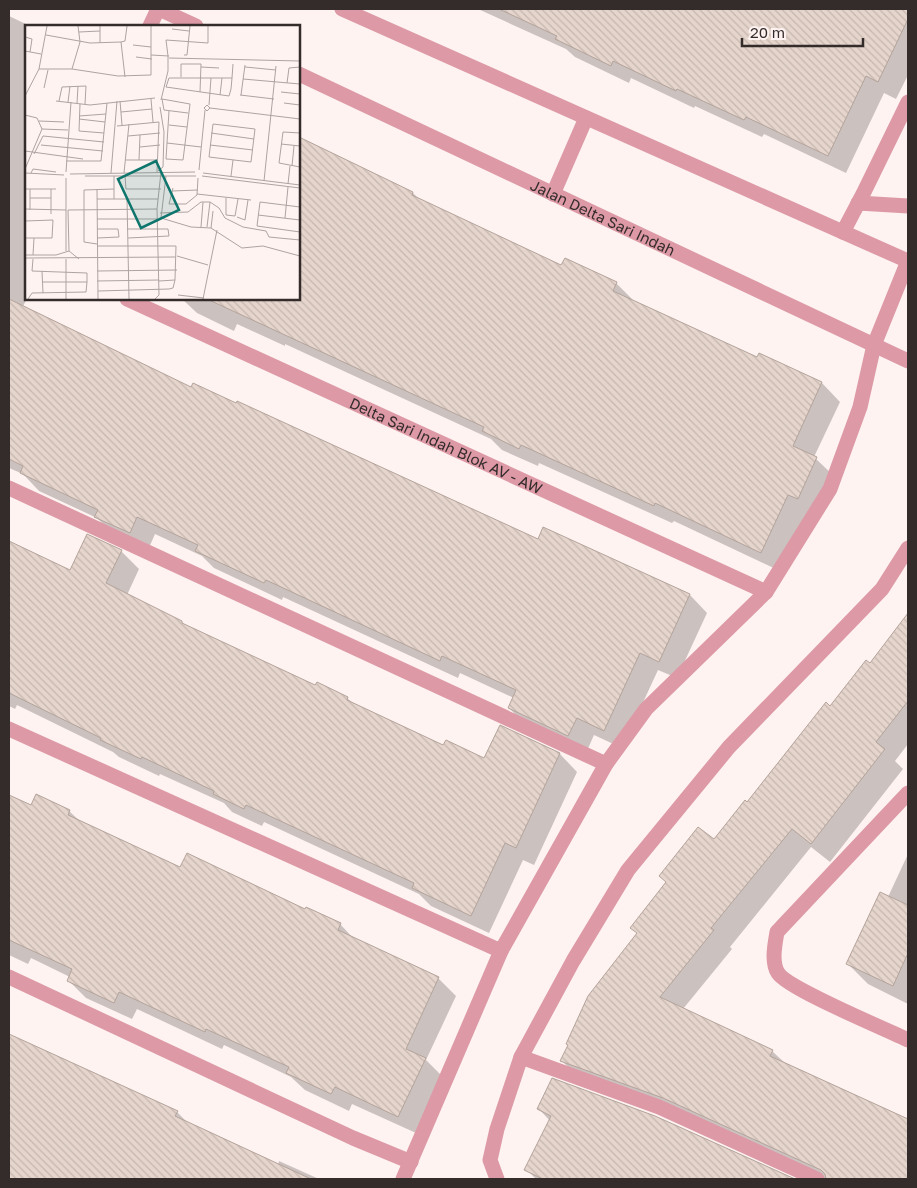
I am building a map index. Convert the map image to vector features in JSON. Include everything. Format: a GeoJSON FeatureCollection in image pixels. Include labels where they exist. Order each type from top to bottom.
{"type":"FeatureCollection","features":[{"type":"Feature","properties":{"kind":"street"},"geometry":{"type":"LineString","coordinates":[[151,25],[159,9],[194,25]]}},
{"type":"Feature","properties":{"kind":"street"},"geometry":{"type":"LineString","coordinates":[[342,9],[908,261],[874,345],[860,406],[830,489],[766,592],[646,708],[606,764],[501,951],[404,1179]]}},
{"type":"Feature","properties":{"kind":"street","name":"Jalan Delta Sari Indah"},"geometry":{"type":"LineString","coordinates":[[300,74],[908,361]]}},
{"type":"Feature","properties":{"kind":"street"},"geometry":{"type":"LineString","coordinates":[[842,232],[908,102]]}},
{"type":"Feature","properties":{"kind":"street"},"geometry":{"type":"LineString","coordinates":[[553,194],[586,118]]}},
{"type":"Feature","properties":{"kind":"street"},"geometry":{"type":"LineString","coordinates":[[858,203],[908,206]]}},
{"type":"Feature","properties":{"kind":"street","name":"Delta Sari Indah Blok AV - AW"},"geometry":{"type":"LineString","coordinates":[[129,300],[766,592]]}},
{"type":"Feature","properties":{"kind":"street"},"geometry":{"type":"LineString","coordinates":[[9,488],[606,764]]}},
{"type":"Feature","properties":{"kind":"street"},"geometry":{"type":"LineString","coordinates":[[497,1179],[490,1160],[497,1129],[521,1057],[573,961],[628,870],[729,747],[882,589],[908,548]]}},
{"type":"Feature","properties":{"kind":"street"},"geometry":{"type":"LineString","coordinates":[[9,729],[501,951]]}},
{"type":"Feature","properties":{"kind":"street"},"geometry":{"type":"LineString","coordinates":[[908,793],[777,932],[773,954],[778,974],[797,989],[908,1040]]}},
{"type":"Feature","properties":{"kind":"street"},"geometry":{"type":"LineString","coordinates":[[9,977],[353,1138],[411,1162]]}},
{"type":"Feature","properties":{"kind":"street"},"geometry":{"type":"LineString","coordinates":[[521,1057],[659,1107],[817,1179]]}},
{"type":"Feature","properties":{"kind":"building"},"geometry":{"type":"Polygon","coordinates":[[[499,9],[908,9],[908,19],[878,82],[866,76],[828,156],[746,117],[744,120],[613,61],[611,66],[555,39],[557,36],[499,9]]]}},
{"type":"Feature","properties":{"kind":"building"},"geometry":{"type":"Polygon","coordinates":[[[300,137],[413,192],[412,195],[561,265],[565,258],[617,282],[613,291],[757,357],[759,353],[822,382],[793,446],[817,457],[798,499],[788,495],[761,553],[655,503],[654,506],[521,445],[519,449],[482,431],[484,427],[209,300],[300,300],[300,137]]]}},
{"type":"Feature","properties":{"kind":"building"},"geometry":{"type":"Polygon","coordinates":[[[9,299],[191,387],[193,383],[236,403],[237,401],[538,539],[543,527],[690,594],[659,662],[640,653],[604,731],[577,718],[568,736],[508,708],[516,690],[442,656],[440,661],[266,580],[264,583],[195,551],[198,545],[137,517],[130,533],[94,517],[98,510],[20,473],[23,466],[9,459],[9,299]]]}},
{"type":"Feature","properties":{"kind":"building"},"geometry":{"type":"Polygon","coordinates":[[[87,534],[122,550],[106,583],[182,621],[182,623],[315,685],[317,682],[348,697],[347,700],[443,745],[446,740],[484,758],[500,725],[560,753],[516,848],[505,843],[471,916],[412,888],[414,883],[246,805],[244,809],[213,794],[214,791],[142,757],[141,759],[100,740],[101,738],[9,693],[9,541],[70,570],[87,534]]]}},
{"type":"Feature","properties":{"kind":"building"},"geometry":{"type":"Polygon","coordinates":[[[908,613],[908,701],[876,742],[885,749],[811,844],[792,829],[711,928],[714,930],[660,997],[773,1050],[770,1056],[908,1119],[908,1179],[826,1179],[825,1174],[821,1170],[663,1098],[560,1061],[588,996],[637,933],[630,928],[666,882],[659,876],[698,827],[714,839],[745,800],[747,802],[826,702],[830,706],[866,660],[870,663],[908,613]]]}},
{"type":"Feature","properties":{"kind":"building"},"geometry":{"type":"Polygon","coordinates":[[[36,794],[70,810],[68,815],[180,867],[187,853],[305,909],[306,907],[341,923],[338,930],[439,977],[406,1049],[426,1058],[398,1117],[335,1087],[331,1094],[286,1073],[289,1067],[206,1029],[205,1032],[119,992],[114,1003],[67,981],[72,969],[9,940],[9,795],[31,805],[36,794]]]}},
{"type":"Feature","properties":{"kind":"building"},"geometry":{"type":"Polygon","coordinates":[[[880,892],[908,905],[908,953],[893,986],[846,964],[880,892]]]}},
{"type":"Feature","properties":{"kind":"building"},"geometry":{"type":"Polygon","coordinates":[[[9,1034],[178,1111],[175,1116],[311,1179],[9,1179],[9,1034]]]}},
{"type":"Feature","properties":{"kind":"building"},"geometry":{"type":"Polygon","coordinates":[[[552,1078],[655,1116],[795,1179],[543,1179],[524,1170],[551,1116],[537,1109],[552,1078]]]}}]}
